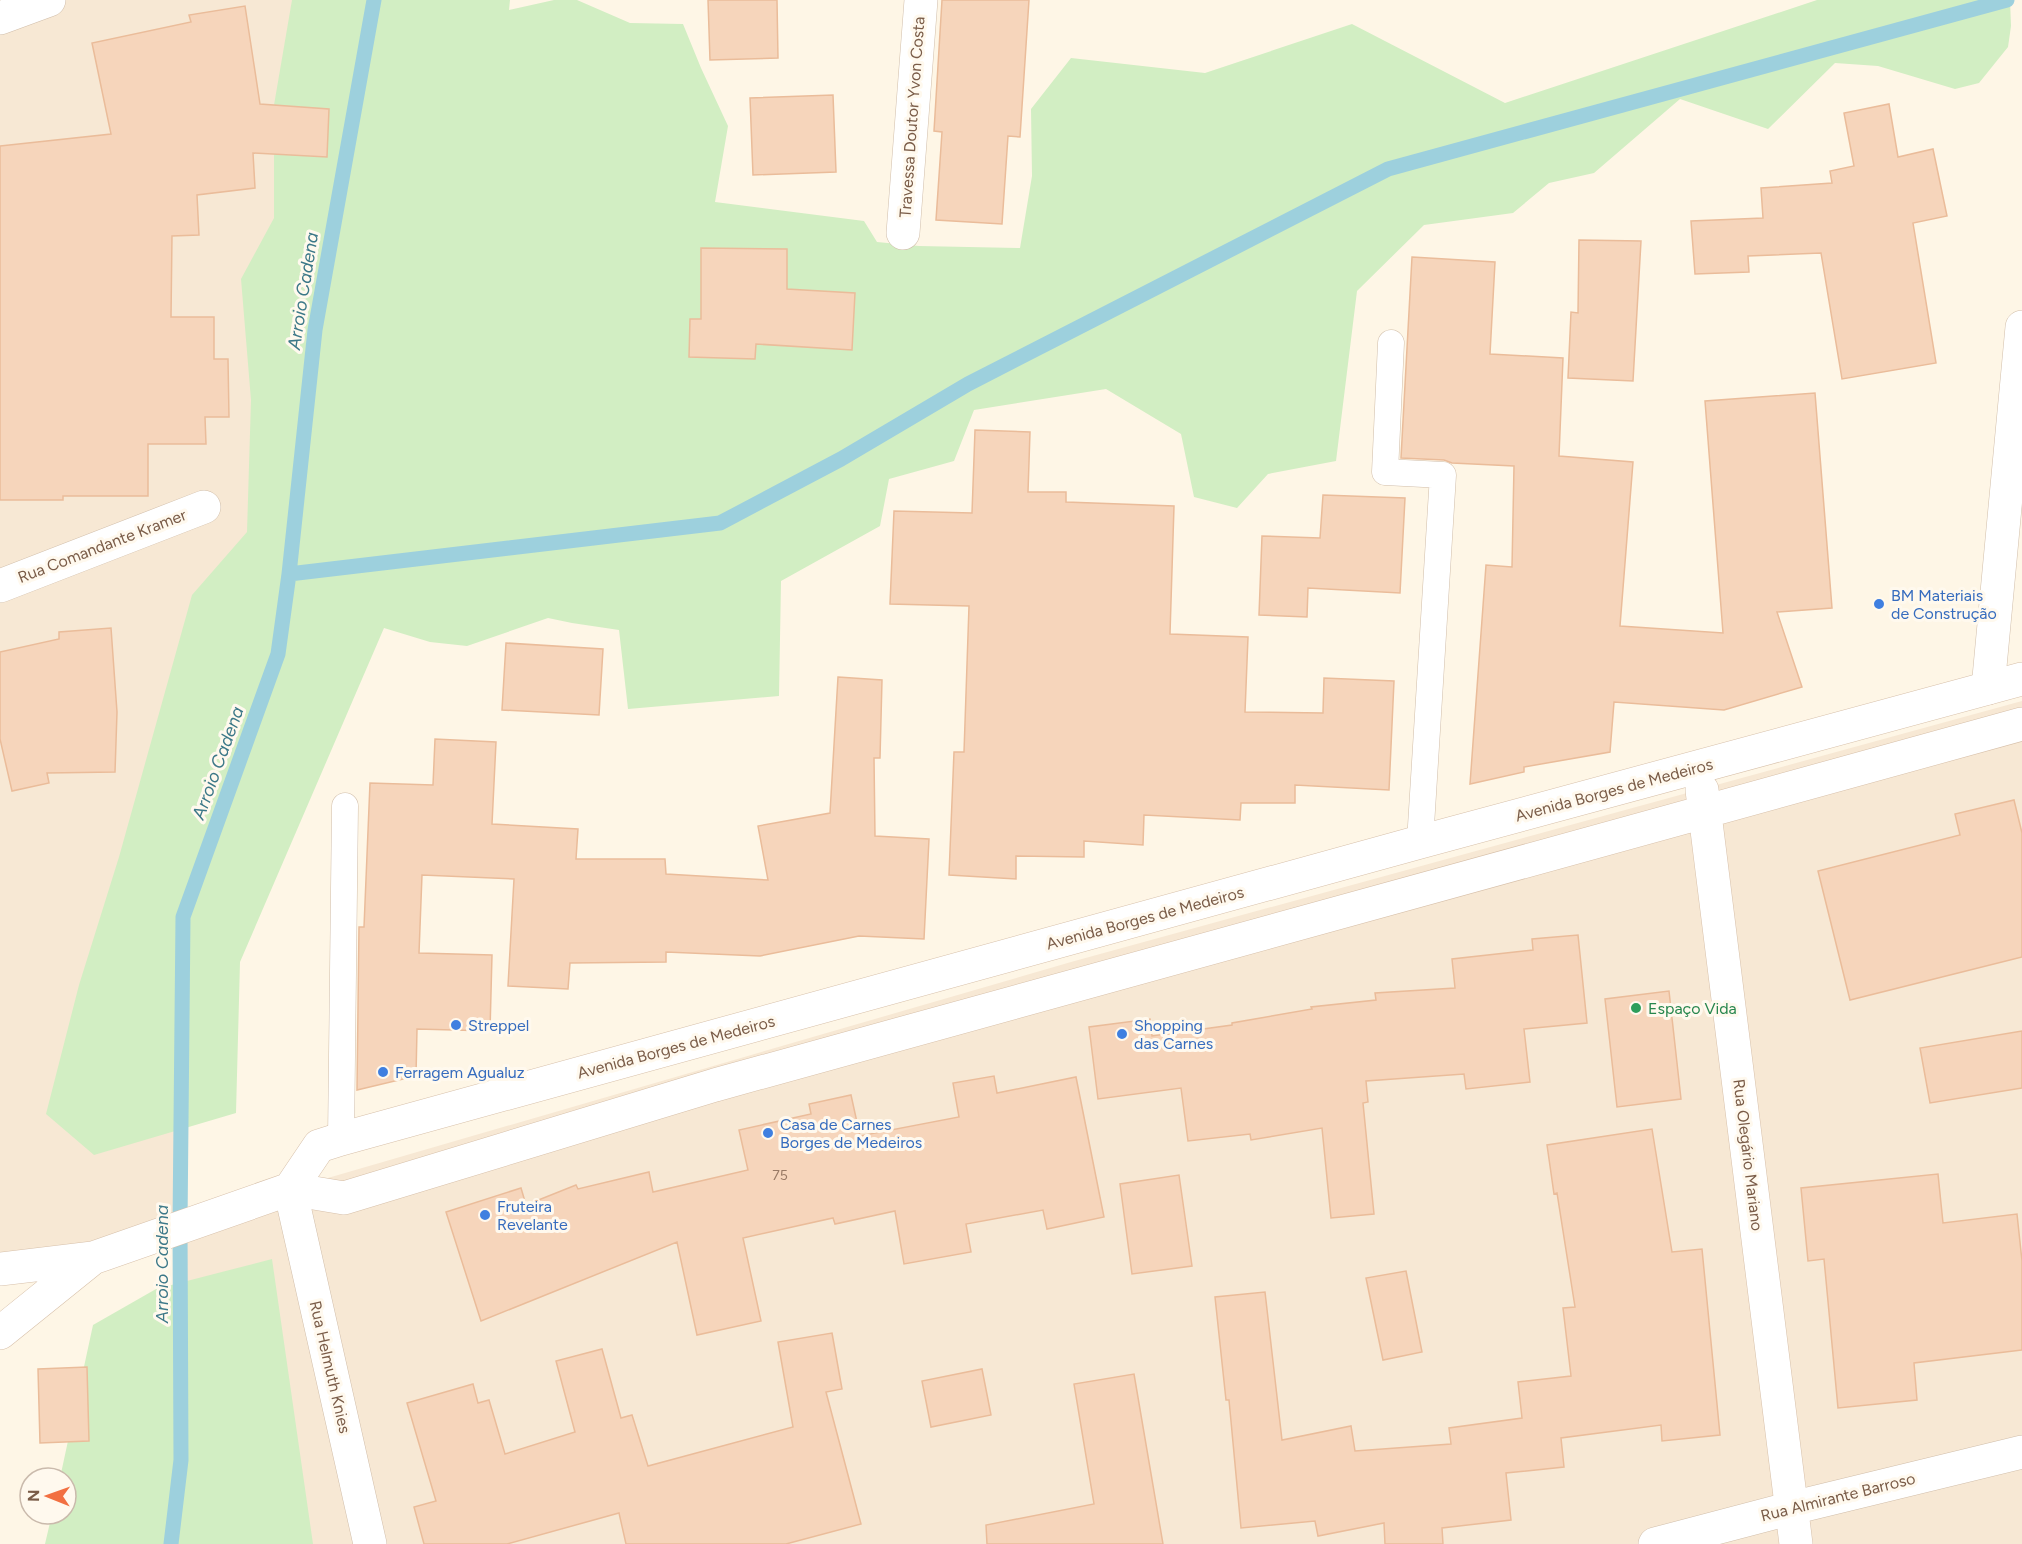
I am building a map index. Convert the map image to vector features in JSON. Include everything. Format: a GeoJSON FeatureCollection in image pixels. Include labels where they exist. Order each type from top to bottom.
{"type":"FeatureCollection","features":[{"type":"Feature","properties":{"kind":"main road"},"geometry":{"type":"LineString","coordinates":[[0,18],[48,0]]}},
{"type":"Feature","properties":{"kind":"main road","name":"Travessa Doutor Yvon Costa"},"geometry":{"type":"LineString","coordinates":[[903,233],[921,0]]}},
{"type":"Feature","properties":{"kind":"main road"},"geometry":{"type":"LineString","coordinates":[[1988,688],[2022,327]]}},
{"type":"Feature","properties":{"kind":"main road","name":"Rua Comandante Kramer"},"geometry":{"type":"LineString","coordinates":[[0,586],[204,507]]}},
{"type":"Feature","properties":{"kind":"main road","name":"Avenida Borges de Medeiros"},"geometry":{"type":"LineString","coordinates":[[290,1189],[319,1146],[341,1139],[2022,679]]}},
{"type":"Feature","properties":{"kind":"main road"},"geometry":{"type":"LineString","coordinates":[[0,1269],[93,1258],[290,1189],[344,1198],[716,1084],[2022,724]]}},
{"type":"Feature","properties":{"kind":"main road","name":"Rua Olegário Mariano"},"geometry":{"type":"LineString","coordinates":[[1699,766],[1796,1544]]}},
{"type":"Feature","properties":{"kind":"main road","name":"Rua Helmuth Knies"},"geometry":{"type":"LineString","coordinates":[[290,1189],[369,1544]]}},
{"type":"Feature","properties":{"kind":"main road"},"geometry":{"type":"LineString","coordinates":[[0,1333],[93,1258]]}},
{"type":"Feature","properties":{"kind":"main road","name":"Rua Almirante Barroso"},"geometry":{"type":"LineString","coordinates":[[1655,1544],[2022,1452]]}},
{"type":"Feature","properties":{"kind":"lane"},"geometry":{"type":"LineString","coordinates":[[1391,343],[1385,472],[1443,475],[1420,842]]}},
{"type":"Feature","properties":{"kind":"lane"},"geometry":{"type":"LineString","coordinates":[[341,1139],[345,806]]}},
{"type":"Feature","properties":{"kind":"shaded area"},"geometry":{"type":"Polygon","coordinates":[[[0,0],[374,0],[183,917],[180,1225],[0,1269],[0,0]]]}},
{"type":"Feature","properties":{"kind":"shaded area"},"geometry":{"type":"Polygon","coordinates":[[[2022,701],[2022,1544],[171,1544],[181,1460],[180,1225],[290,1189],[1071,962],[2022,701]]]}},
{"type":"Feature","properties":{"kind":"green space"},"geometry":{"type":"Polygon","coordinates":[[[292,0],[510,0],[509,10],[554,0],[577,0],[630,23],[683,24],[728,126],[715,202],[864,221],[877,242],[919,246],[1020,248],[1032,176],[1031,109],[1071,58],[1205,73],[1352,24],[1505,103],[1817,0],[2010,0],[2011,26],[2008,47],[1979,83],[1955,89],[1878,66],[1835,63],[1768,129],[1680,99],[1594,173],[1549,183],[1513,213],[1424,225],[1357,291],[1336,461],[1268,474],[1237,508],[1194,497],[1181,434],[1106,389],[974,410],[954,461],[889,479],[880,526],[781,581],[779,696],[628,709],[619,630],[548,618],[467,646],[430,642],[384,628],[240,962],[236,1113],[94,1155],[46,1114],[79,985],[119,857],[192,595],[247,532],[251,400],[241,279],[274,218],[274,105],[292,0]]]}},
{"type":"Feature","properties":{"kind":"green space"},"geometry":{"type":"Polygon","coordinates":[[[272,1259],[313,1544],[45,1544],[49,1526],[78,1526],[78,1466],[63,1466],[93,1325],[156,1289],[272,1259]]]}},
{"type":"Feature","properties":{"kind":"building"},"geometry":{"type":"Polygon","coordinates":[[[708,0],[777,0],[778,58],[710,60],[708,0]]]}},
{"type":"Feature","properties":{"kind":"building"},"geometry":{"type":"Polygon","coordinates":[[[942,0],[1029,0],[1020,137],[1008,136],[1002,224],[936,220],[942,132],[934,131],[942,0]]]}},
{"type":"Feature","properties":{"kind":"building"},"geometry":{"type":"Polygon","coordinates":[[[245,6],[260,104],[329,109],[327,157],[253,153],[255,188],[197,195],[199,235],[172,236],[171,317],[214,317],[214,359],[228,359],[229,417],[205,417],[206,444],[148,444],[148,496],[63,496],[63,500],[0,500],[0,146],[111,134],[92,43],[191,22],[189,15],[245,6]]]}},
{"type":"Feature","properties":{"kind":"building"},"geometry":{"type":"Polygon","coordinates":[[[833,95],[836,172],[753,175],[750,98],[833,95]]]}},
{"type":"Feature","properties":{"kind":"building"},"geometry":{"type":"Polygon","coordinates":[[[1889,104],[1898,157],[1933,149],[1947,216],[1913,223],[1936,363],[1842,379],[1821,253],[1748,256],[1749,272],[1695,274],[1691,221],[1763,218],[1761,188],[1832,183],[1830,171],[1854,166],[1844,113],[1889,104]]]}},
{"type":"Feature","properties":{"kind":"building"},"geometry":{"type":"Polygon","coordinates":[[[1579,240],[1641,241],[1633,381],[1568,378],[1571,312],[1578,313],[1579,240]]]}},
{"type":"Feature","properties":{"kind":"building"},"geometry":{"type":"Polygon","coordinates":[[[701,248],[787,249],[787,289],[855,293],[852,350],[756,344],[755,359],[689,357],[690,319],[701,319],[701,248]]]}},
{"type":"Feature","properties":{"kind":"building"},"geometry":{"type":"Polygon","coordinates":[[[1412,257],[1495,262],[1490,354],[1563,358],[1559,456],[1633,462],[1620,626],[1723,633],[1705,401],[1815,393],[1832,608],[1777,612],[1802,687],[1724,710],[1614,702],[1610,752],[1524,767],[1524,772],[1470,784],[1486,565],[1512,567],[1514,466],[1401,458],[1412,257]]]}},
{"type":"Feature","properties":{"kind":"building"},"geometry":{"type":"Polygon","coordinates":[[[975,430],[1030,432],[1028,492],[1066,492],[1066,502],[1174,506],[1170,634],[1248,637],[1245,712],[1323,713],[1324,678],[1394,681],[1389,790],[1295,785],[1295,803],[1241,803],[1240,820],[1144,815],[1143,845],[1084,841],[1084,857],[1016,856],[1016,879],[949,875],[954,752],[964,752],[969,606],[890,604],[894,511],[972,513],[975,430]]]}},
{"type":"Feature","properties":{"kind":"building"},"geometry":{"type":"Polygon","coordinates":[[[1323,495],[1405,498],[1400,593],[1308,588],[1307,617],[1259,615],[1262,536],[1320,538],[1323,495]]]}},
{"type":"Feature","properties":{"kind":"building"},"geometry":{"type":"Polygon","coordinates":[[[111,628],[117,712],[115,772],[47,773],[49,783],[12,791],[0,739],[0,652],[59,639],[59,632],[111,628]]]}},
{"type":"Feature","properties":{"kind":"building"},"geometry":{"type":"Polygon","coordinates":[[[506,643],[603,649],[599,715],[502,710],[506,643]]]}},
{"type":"Feature","properties":{"kind":"building"},"geometry":{"type":"Polygon","coordinates":[[[838,677],[882,680],[880,758],[874,758],[875,836],[929,839],[924,939],[859,936],[760,956],[666,952],[666,962],[570,963],[568,989],[508,986],[514,879],[422,875],[419,953],[492,955],[490,1031],[417,1029],[416,1076],[357,1090],[359,927],[364,927],[370,783],[433,785],[435,739],[496,742],[492,824],[578,829],[576,859],[665,859],[666,874],[768,880],[758,826],[830,813],[838,677]]]}},
{"type":"Feature","properties":{"kind":"building"},"geometry":{"type":"Polygon","coordinates":[[[2014,800],[2022,833],[2022,957],[1850,1000],[1818,871],[1960,835],[1955,814],[2014,800]]]}},
{"type":"Feature","properties":{"kind":"building"},"geometry":{"type":"Polygon","coordinates":[[[1578,935],[1587,1023],[1524,1029],[1530,1082],[1466,1089],[1464,1074],[1366,1081],[1368,1102],[1363,1103],[1374,1214],[1331,1218],[1322,1128],[1251,1140],[1250,1134],[1188,1141],[1181,1088],[1098,1099],[1089,1027],[1150,1019],[1152,1036],[1232,1025],[1232,1023],[1312,1009],[1311,1007],[1376,1000],[1375,993],[1455,988],[1452,959],[1533,950],[1532,939],[1578,935]]]}},
{"type":"Feature","properties":{"kind":"building"},"geometry":{"type":"Polygon","coordinates":[[[1669,991],[1681,1099],[1617,1107],[1605,999],[1669,991]]]}},
{"type":"Feature","properties":{"kind":"building"},"geometry":{"type":"Polygon","coordinates":[[[2022,1031],[2022,1088],[1930,1103],[1920,1048],[2022,1031]]]}},
{"type":"Feature","properties":{"kind":"building"},"geometry":{"type":"Polygon","coordinates":[[[994,1076],[997,1093],[1076,1077],[1104,1217],[1047,1229],[1043,1210],[966,1224],[971,1252],[904,1264],[895,1211],[835,1224],[833,1218],[743,1238],[761,1321],[697,1335],[677,1242],[481,1321],[446,1212],[521,1188],[526,1205],[576,1185],[578,1189],[649,1172],[653,1192],[748,1170],[739,1130],[811,1114],[809,1104],[851,1095],[860,1136],[959,1117],[953,1083],[994,1076]]]}},
{"type":"Feature","properties":{"kind":"building"},"geometry":{"type":"Polygon","coordinates":[[[1652,1129],[1672,1252],[1702,1249],[1720,1435],[1662,1441],[1661,1425],[1561,1438],[1564,1467],[1506,1473],[1511,1520],[1442,1528],[1443,1544],[1385,1544],[1384,1523],[1318,1536],[1315,1521],[1241,1528],[1229,1400],[1226,1400],[1215,1297],[1265,1292],[1282,1440],[1351,1426],[1355,1451],[1451,1444],[1449,1428],[1522,1418],[1518,1382],[1571,1376],[1563,1308],[1575,1307],[1547,1145],[1652,1129]]]}},
{"type":"Feature","properties":{"kind":"building"},"geometry":{"type":"Polygon","coordinates":[[[1938,1174],[1943,1223],[2017,1214],[2022,1261],[2022,1350],[1914,1363],[1917,1400],[1838,1408],[1824,1259],[1808,1261],[1801,1188],[1938,1174]]]}},
{"type":"Feature","properties":{"kind":"building"},"geometry":{"type":"Polygon","coordinates":[[[1179,1175],[1192,1266],[1132,1274],[1120,1184],[1179,1175]]]}},
{"type":"Feature","properties":{"kind":"building"},"geometry":{"type":"Polygon","coordinates":[[[1406,1271],[1422,1352],[1383,1360],[1366,1278],[1406,1271]]]}},
{"type":"Feature","properties":{"kind":"building"},"geometry":{"type":"Polygon","coordinates":[[[832,1333],[842,1389],[826,1392],[861,1524],[786,1544],[626,1544],[619,1513],[507,1544],[424,1544],[414,1507],[436,1501],[407,1403],[473,1384],[478,1403],[489,1400],[505,1454],[575,1432],[556,1361],[602,1349],[621,1418],[632,1415],[648,1466],[793,1427],[778,1342],[832,1333]]]}},
{"type":"Feature","properties":{"kind":"building"},"geometry":{"type":"Polygon","coordinates":[[[87,1367],[89,1441],[40,1443],[38,1369],[87,1367]]]}},
{"type":"Feature","properties":{"kind":"building"},"geometry":{"type":"Polygon","coordinates":[[[982,1369],[991,1415],[931,1427],[922,1381],[982,1369]]]}},
{"type":"Feature","properties":{"kind":"building"},"geometry":{"type":"Polygon","coordinates":[[[1134,1374],[1163,1544],[987,1544],[986,1525],[1094,1504],[1074,1384],[1134,1374]]]}},
{"type":"Feature","properties":{"kind":"waterway","name":"Arroio Cadena"},"geometry":{"type":"LineString","coordinates":[[171,1544],[181,1460],[180,1225],[183,917],[278,654],[289,574],[315,330],[374,0]]}},
{"type":"Feature","properties":{"kind":"waterway"},"geometry":{"type":"LineString","coordinates":[[289,574],[720,523],[841,459],[968,384],[1388,169],[2007,0]]}},
{"type":"Feature","properties":{"kind":"place","name":"BM Materiais de Construção"},"geometry":{"type":"Point","coordinates":[1879,604]}},
{"type":"Feature","properties":{"kind":"place","name":"Espaço Vida"},"geometry":{"type":"Point","coordinates":[1636,1008]}},
{"type":"Feature","properties":{"kind":"place","name":"Streppel"},"geometry":{"type":"Point","coordinates":[456,1025]}},
{"type":"Feature","properties":{"kind":"place","name":"Shopping das Carnes"},"geometry":{"type":"Point","coordinates":[1122,1034]}},
{"type":"Feature","properties":{"kind":"place","name":"Ferragem Agualuz"},"geometry":{"type":"Point","coordinates":[383,1072]}},
{"type":"Feature","properties":{"kind":"place","name":"Casa de Carnes Borges de Medeiros"},"geometry":{"type":"Point","coordinates":[768,1133]}},
{"type":"Feature","properties":{"kind":"place","name":"Fruteira Revelante"},"geometry":{"type":"Point","coordinates":[485,1215]}}]}
